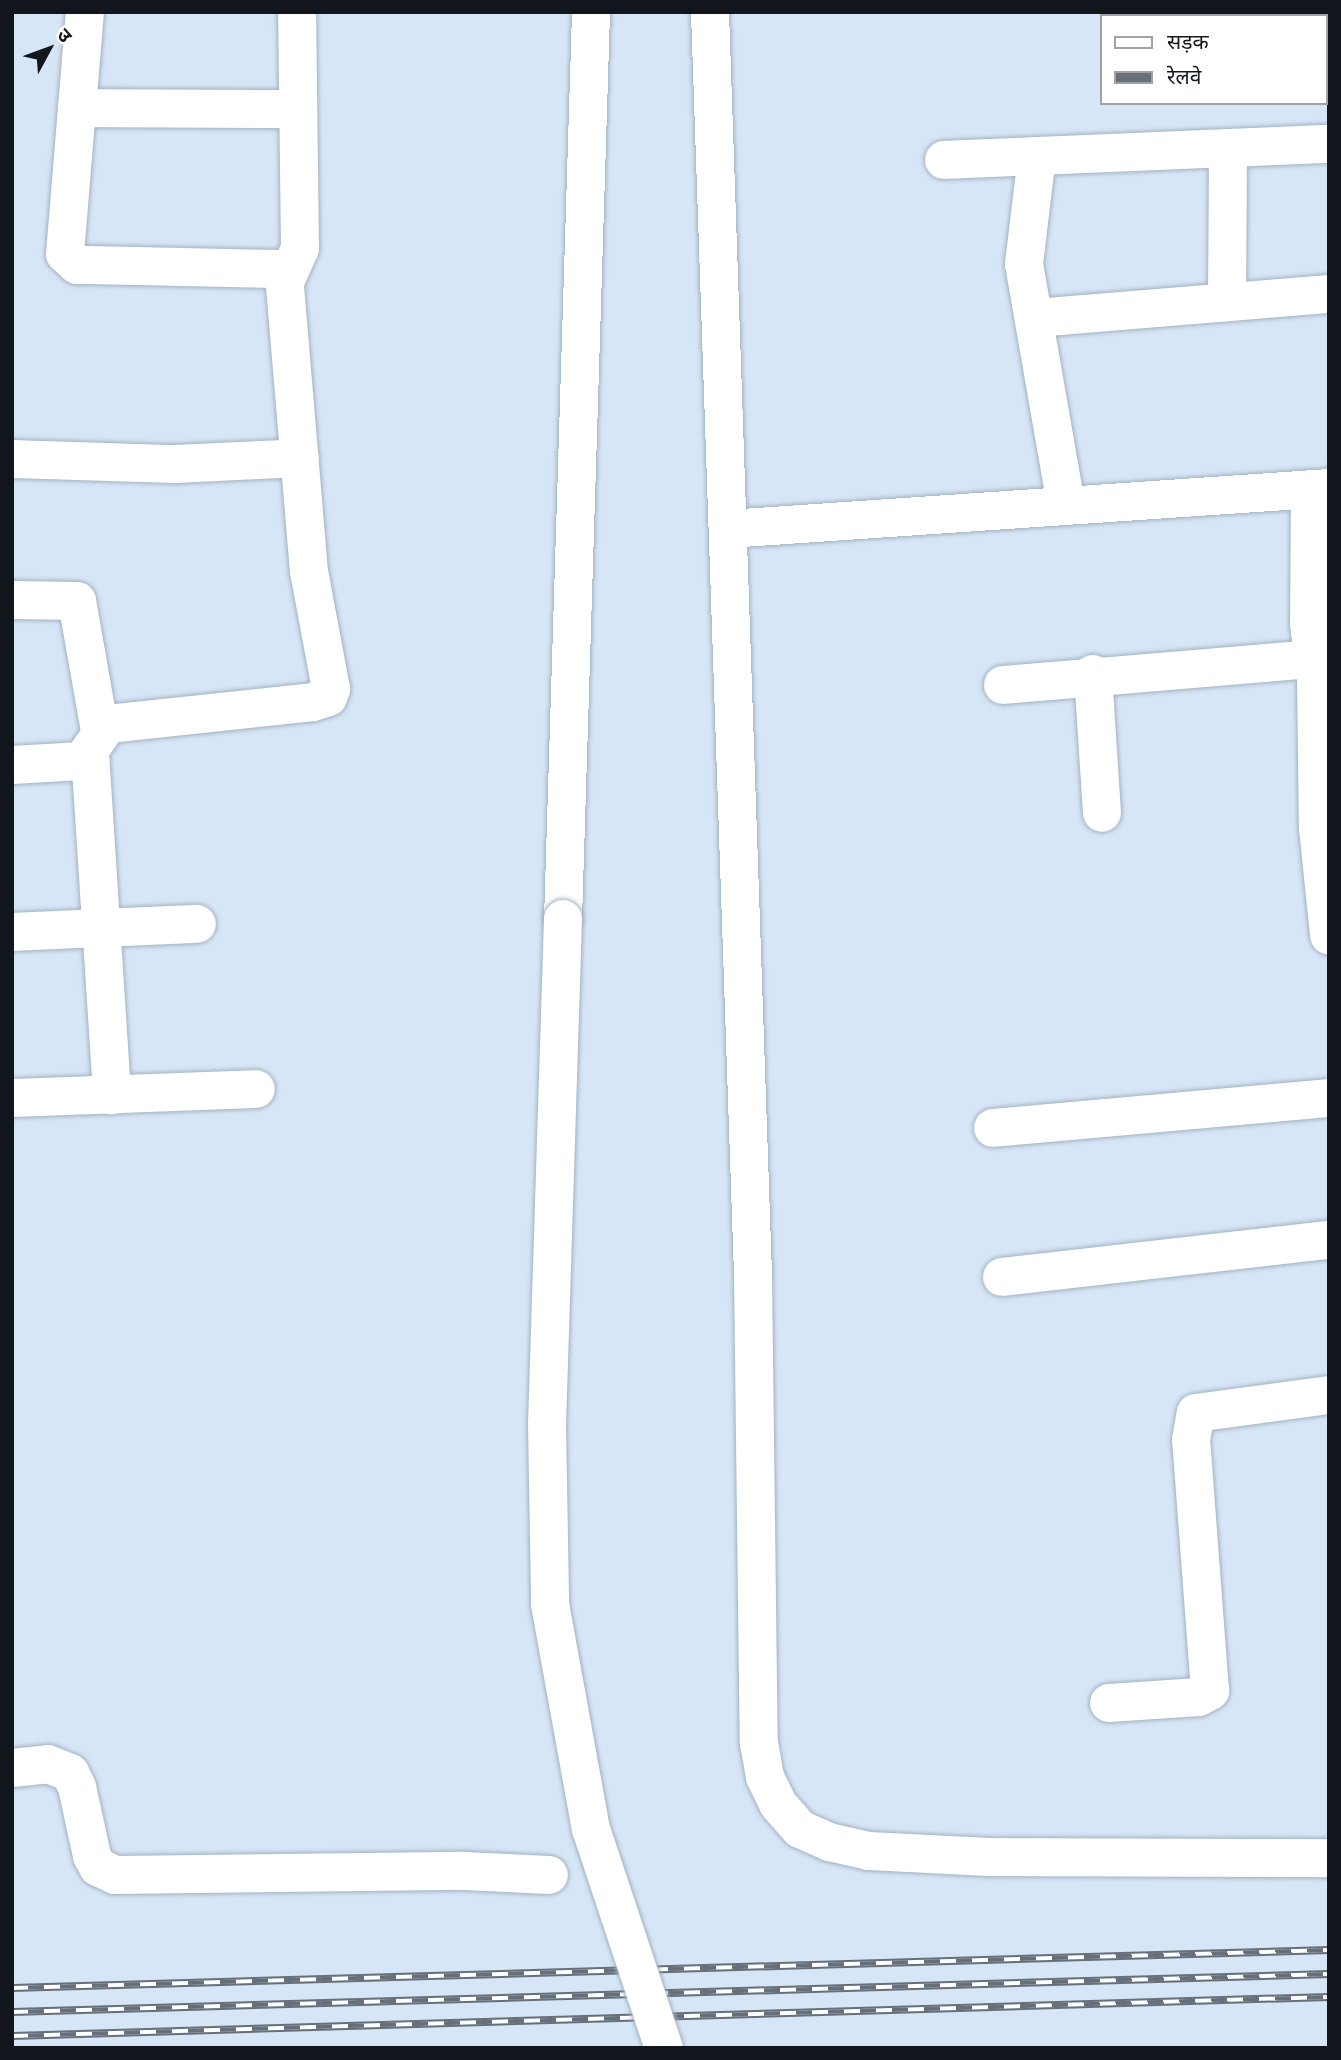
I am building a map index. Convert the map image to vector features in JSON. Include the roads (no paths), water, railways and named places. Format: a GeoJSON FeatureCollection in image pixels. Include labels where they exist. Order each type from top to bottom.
{"type":"FeatureCollection","features":[{"type":"Feature","properties":{"kind":"street"},"geometry":{"type":"LineString","coordinates":[[85,12],[65,247],[69,261],[77,265],[275,269],[285,282]]}},
{"type":"Feature","properties":{"kind":"street"},"geometry":{"type":"LineString","coordinates":[[12,765],[77,763],[108,724],[328,697],[331,689],[309,572],[285,282],[300,249],[296,12]]}},
{"type":"Feature","properties":{"kind":"street"},"geometry":{"type":"LineString","coordinates":[[591,12],[547,1424],[550,1604],[591,1829],[664,2048]]}},
{"type":"Feature","properties":{"kind":"street"},"geometry":{"type":"LineString","coordinates":[[710,12],[754,1275],[759,1743],[765,1777],[778,1804],[800,1829],[829,1842],[869,1852],[989,1857],[1329,1858]]}},
{"type":"Feature","properties":{"kind":"street"},"geometry":{"type":"LineString","coordinates":[[76,108],[298,108]]}},
{"type":"Feature","properties":{"kind":"street"},"geometry":{"type":"LineString","coordinates":[[944,160],[1329,144]]}},
{"type":"Feature","properties":{"kind":"street"},"geometry":{"type":"LineString","coordinates":[[1227,301],[1228,148]]}},
{"type":"Feature","properties":{"kind":"street"},"geometry":{"type":"LineString","coordinates":[[1037,156],[1024,264],[1037,317],[1066,505]]}},
{"type":"Feature","properties":{"kind":"street"},"geometry":{"type":"LineString","coordinates":[[1037,317],[1329,294]]}},
{"type":"Feature","properties":{"kind":"street"},"geometry":{"type":"LineString","coordinates":[[12,459],[175,464],[300,458]]}},
{"type":"Feature","properties":{"kind":"street"},"geometry":{"type":"LineString","coordinates":[[728,529],[1320,489],[1313,659],[1318,695],[1318,828],[1329,935]]}},
{"type":"Feature","properties":{"kind":"street"},"geometry":{"type":"LineString","coordinates":[[12,600],[77,601],[95,742],[100,928],[111,1095]]}},
{"type":"Feature","properties":{"kind":"street"},"geometry":{"type":"LineString","coordinates":[[1003,685],[1093,674],[1313,659]]}},
{"type":"Feature","properties":{"kind":"street"},"geometry":{"type":"LineString","coordinates":[[1093,674],[1102,813]]}},
{"type":"Feature","properties":{"kind":"street"},"geometry":{"type":"LineString","coordinates":[[12,932],[197,924]]}},
{"type":"Feature","properties":{"kind":"street"},"geometry":{"type":"LineString","coordinates":[[12,1098],[256,1089]]}},
{"type":"Feature","properties":{"kind":"street"},"geometry":{"type":"LineString","coordinates":[[993,1128],[1329,1098]]}},
{"type":"Feature","properties":{"kind":"street"},"geometry":{"type":"LineString","coordinates":[[1002,1278],[1329,1240]]}},
{"type":"Feature","properties":{"kind":"street"},"geometry":{"type":"LineString","coordinates":[[1109,1703],[1199,1697],[1210,1691],[1191,1440],[1196,1413],[1329,1395]]}},
{"type":"Feature","properties":{"kind":"street"},"geometry":{"type":"LineString","coordinates":[[12,1768],[48,1764],[70,1773],[77,1787],[92,1856],[98,1867],[115,1875],[452,1871],[549,1875]]}},
{"type":"Feature","properties":{"kind":"railway"},"geometry":{"type":"LineString","coordinates":[[12,1988],[1329,1950]]}},
{"type":"Feature","properties":{"kind":"railway"},"geometry":{"type":"LineString","coordinates":[[12,2012],[1329,1974]]}},
{"type":"Feature","properties":{"kind":"railway"},"geometry":{"type":"LineString","coordinates":[[12,2036],[1329,1997]]}}]}
